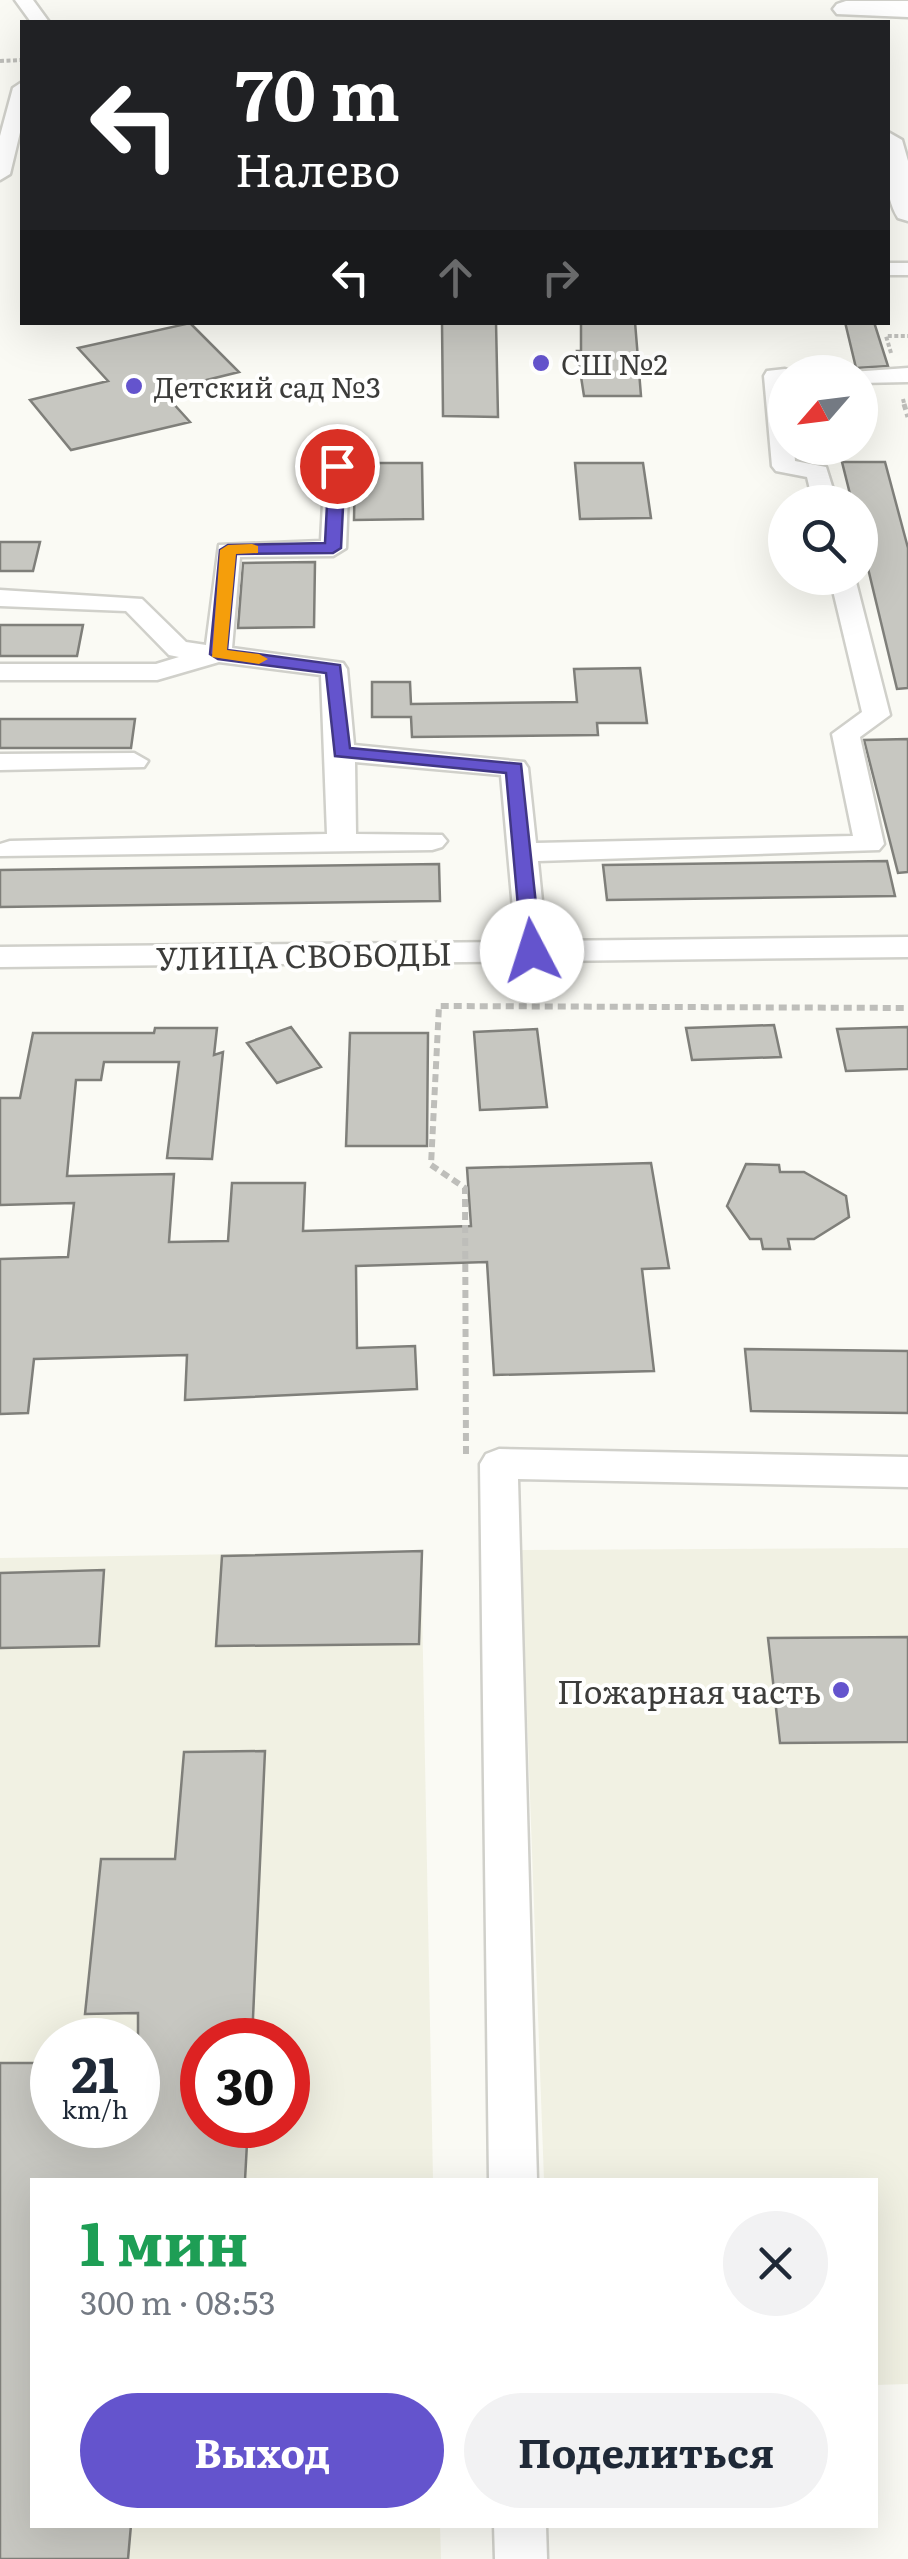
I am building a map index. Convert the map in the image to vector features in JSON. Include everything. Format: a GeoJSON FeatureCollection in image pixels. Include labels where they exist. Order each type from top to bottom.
{"type":"FeatureCollection","features":[{"type":"Feature","properties":{"kind":"main road"},"geometry":{"type":"LineString","coordinates":[[847,11],[908,9]]}},
{"type":"Feature","properties":{"kind":"main road"},"geometry":{"type":"LineString","coordinates":[[896,148],[908,212]]}},
{"type":"Feature","properties":{"kind":"street"},"geometry":{"type":"LineString","coordinates":[[0,174],[20,97]]}},
{"type":"Feature","properties":{"kind":"street"},"geometry":{"type":"LineString","coordinates":[[878,376],[908,375]]}},
{"type":"Feature","properties":{"kind":"street"},"geometry":{"type":"LineString","coordinates":[[784,465],[818,472],[821,485]]}},
{"type":"Feature","properties":{"kind":"street"},"geometry":{"type":"LineString","coordinates":[[218,654],[228,550],[333,548],[337,466]]}},
{"type":"Feature","properties":{"kind":"street"},"geometry":{"type":"LineString","coordinates":[[522,852],[869,844],[846,734],[876,715],[847,595]]}},
{"type":"Feature","properties":{"kind":"street"},"geometry":{"type":"LineString","coordinates":[[0,598],[133,604],[178,649],[334,668],[341,752],[342,843]]}},
{"type":"Feature","properties":{"kind":"street"},"geometry":{"type":"LineString","coordinates":[[0,672],[157,672],[218,654]]}},
{"type":"Feature","properties":{"kind":"street"},"geometry":{"type":"LineString","coordinates":[[341,752],[514,768],[532,951]]}},
{"type":"Feature","properties":{"kind":"street"},"geometry":{"type":"LineString","coordinates":[[0,762],[134,761]]}},
{"type":"Feature","properties":{"kind":"street"},"geometry":{"type":"LineString","coordinates":[[10,850],[432,841]]}},
{"type":"Feature","properties":{"kind":"street","name":"УЛИЦА СВОБОДЫ"},"geometry":{"type":"LineString","coordinates":[[0,957],[908,948]]}},
{"type":"Feature","properties":{"kind":"street"},"geometry":{"type":"LineString","coordinates":[[514,2178],[499,1464],[908,1472]]}},
{"type":"Feature","properties":{"kind":"street"},"geometry":{"type":"LineString","coordinates":[[520,2528],[521,2559]]}},
{"type":"Feature","properties":{"kind":"path"},"geometry":{"type":"LineString","coordinates":[[466,1459],[465,1188],[431,1165],[439,1006],[908,1008]]}},
{"type":"Feature","properties":{"kind":"shaded area"},"geometry":{"type":"Polygon","coordinates":[[[908,1548],[908,2384],[878,2385],[878,2178],[544,2178],[521,1550],[908,1548]]]}},
{"type":"Feature","properties":{"kind":"shaded area"},"geometry":{"type":"Polygon","coordinates":[[[421,1551],[433,2178],[30,2178],[30,2528],[440,2528],[441,2559],[0,2559],[0,1558],[421,1551]]]}},
{"type":"Feature","properties":{"kind":"building","name":"Детский сад №3"},"geometry":{"type":"Polygon","coordinates":[[[192,325],[239,372],[162,391],[190,422],[71,450],[30,400],[108,381],[78,348],[192,325]]]}},
{"type":"Feature","properties":{"kind":"building"},"geometry":{"type":"Polygon","coordinates":[[[442,325],[496,325],[498,417],[443,416],[442,325]]]}},
{"type":"Feature","properties":{"kind":"building"},"geometry":{"type":"Polygon","coordinates":[[[581,325],[635,325],[641,396],[584,396],[577,351],[581,351],[581,325]]]}},
{"type":"Feature","properties":{"kind":"building"},"geometry":{"type":"Polygon","coordinates":[[[846,325],[875,325],[888,366],[878,367],[878,355],[853,355],[846,325]]]}},
{"type":"Feature","properties":{"kind":"building"},"geometry":{"type":"Polygon","coordinates":[[[885,462],[908,548],[908,688],[897,689],[874,595],[878,595],[878,485],[848,485],[843,465],[885,462]]]}},
{"type":"Feature","properties":{"kind":"building"},"geometry":{"type":"Polygon","coordinates":[[[355,463],[422,463],[423,519],[354,520],[355,463]]]}},
{"type":"Feature","properties":{"kind":"building"},"geometry":{"type":"Polygon","coordinates":[[[575,463],[643,463],[651,518],[580,519],[575,463]]]}},
{"type":"Feature","properties":{"kind":"building"},"geometry":{"type":"Polygon","coordinates":[[[0,542],[40,542],[33,571],[0,571],[0,542]]]}},
{"type":"Feature","properties":{"kind":"building"},"geometry":{"type":"Polygon","coordinates":[[[315,562],[314,627],[238,628],[243,563],[315,562]]]}},
{"type":"Feature","properties":{"kind":"building"},"geometry":{"type":"Polygon","coordinates":[[[0,625],[83,625],[77,656],[0,656],[0,625]]]}},
{"type":"Feature","properties":{"kind":"building"},"geometry":{"type":"Polygon","coordinates":[[[640,668],[647,723],[597,723],[598,735],[412,737],[411,717],[372,717],[372,682],[410,682],[411,704],[577,702],[574,669],[640,668]]]}},
{"type":"Feature","properties":{"kind":"building"},"geometry":{"type":"Polygon","coordinates":[[[0,719],[135,719],[131,748],[0,748],[0,719]]]}},
{"type":"Feature","properties":{"kind":"building"},"geometry":{"type":"Polygon","coordinates":[[[908,739],[908,872],[898,873],[864,740],[908,739]]]}},
{"type":"Feature","properties":{"kind":"building"},"geometry":{"type":"Polygon","coordinates":[[[887,861],[895,896],[607,900],[603,865],[887,861]]]}},
{"type":"Feature","properties":{"kind":"building"},"geometry":{"type":"Polygon","coordinates":[[[439,864],[440,901],[0,907],[0,870],[439,864]]]}},
{"type":"Feature","properties":{"kind":"building"},"geometry":{"type":"Polygon","coordinates":[[[774,1025],[781,1057],[692,1060],[686,1028],[774,1025]]]}},
{"type":"Feature","properties":{"kind":"building"},"geometry":{"type":"Polygon","coordinates":[[[291,1027],[321,1067],[277,1083],[247,1043],[291,1027]]]}},
{"type":"Feature","properties":{"kind":"building"},"geometry":{"type":"Polygon","coordinates":[[[908,1027],[908,1069],[846,1071],[837,1029],[908,1027]]]}},
{"type":"Feature","properties":{"kind":"building"},"geometry":{"type":"Polygon","coordinates":[[[155,1028],[217,1028],[214,1055],[223,1052],[212,1159],[167,1158],[179,1062],[104,1062],[101,1080],[76,1080],[67,1176],[174,1174],[169,1242],[228,1241],[232,1183],[305,1183],[303,1231],[471,1226],[467,1168],[651,1163],[669,1268],[642,1269],[654,1371],[494,1375],[487,1262],[356,1266],[357,1348],[415,1346],[417,1389],[185,1400],[187,1355],[34,1359],[28,1413],[0,1414],[0,1259],[68,1257],[74,1203],[0,1205],[0,1098],[20,1098],[33,1033],[154,1033],[155,1028]]]}},
{"type":"Feature","properties":{"kind":"building"},"geometry":{"type":"Polygon","coordinates":[[[537,1029],[547,1107],[480,1110],[474,1032],[537,1029]]]}},
{"type":"Feature","properties":{"kind":"building"},"geometry":{"type":"Polygon","coordinates":[[[350,1033],[428,1033],[427,1146],[346,1146],[350,1033]]]}},
{"type":"Feature","properties":{"kind":"building"},"geometry":{"type":"Polygon","coordinates":[[[746,1164],[779,1165],[780,1172],[804,1172],[846,1196],[849,1217],[814,1239],[788,1239],[790,1249],[763,1249],[761,1239],[750,1239],[727,1206],[746,1164]]]}},
{"type":"Feature","properties":{"kind":"building"},"geometry":{"type":"Polygon","coordinates":[[[745,1349],[908,1351],[908,1413],[751,1411],[745,1349]]]}},
{"type":"Feature","properties":{"kind":"building"},"geometry":{"type":"Polygon","coordinates":[[[422,1551],[419,1644],[216,1646],[222,1556],[422,1551]]]}},
{"type":"Feature","properties":{"kind":"building"},"geometry":{"type":"Polygon","coordinates":[[[104,1570],[99,1646],[0,1648],[0,1573],[104,1570]]]}},
{"type":"Feature","properties":{"kind":"building","name":"Пожарная часть"},"geometry":{"type":"Polygon","coordinates":[[[908,1637],[908,1742],[780,1743],[768,1638],[908,1637]]]}},
{"type":"Feature","properties":{"kind":"building"},"geometry":{"type":"Polygon","coordinates":[[[265,1751],[253,2018],[180,2018],[180,2148],[247,2148],[245,2178],[30,2178],[30,2528],[131,2528],[128,2559],[0,2559],[0,2063],[30,2063],[30,2148],[160,2148],[160,2018],[138,2018],[138,2013],[85,2014],[101,1859],[175,1859],[184,1752],[265,1751]]]}},
{"type":"Feature","properties":{"kind":"slow traffic"},"geometry":{"type":"LineString","coordinates":[[252,549],[228,550],[218,654],[259,659]]}},
{"type":"Feature","properties":{"kind":"place","name":"СШ №2"},"geometry":{"type":"Point","coordinates":[541,363]}},
{"type":"Feature","properties":{"kind":"place","name":"Детский сад №3"},"geometry":{"type":"Point","coordinates":[134,386]}},
{"type":"Feature","properties":{"kind":"place","name":"Пожарная часть"},"geometry":{"type":"Point","coordinates":[841,1690]}},
{"type":"Feature","properties":{"kind":"route"},"geometry":{"type":"LineString","coordinates":[[337,466],[333,548],[228,550],[218,654],[334,668],[341,752],[514,768],[532,951]]}}]}
